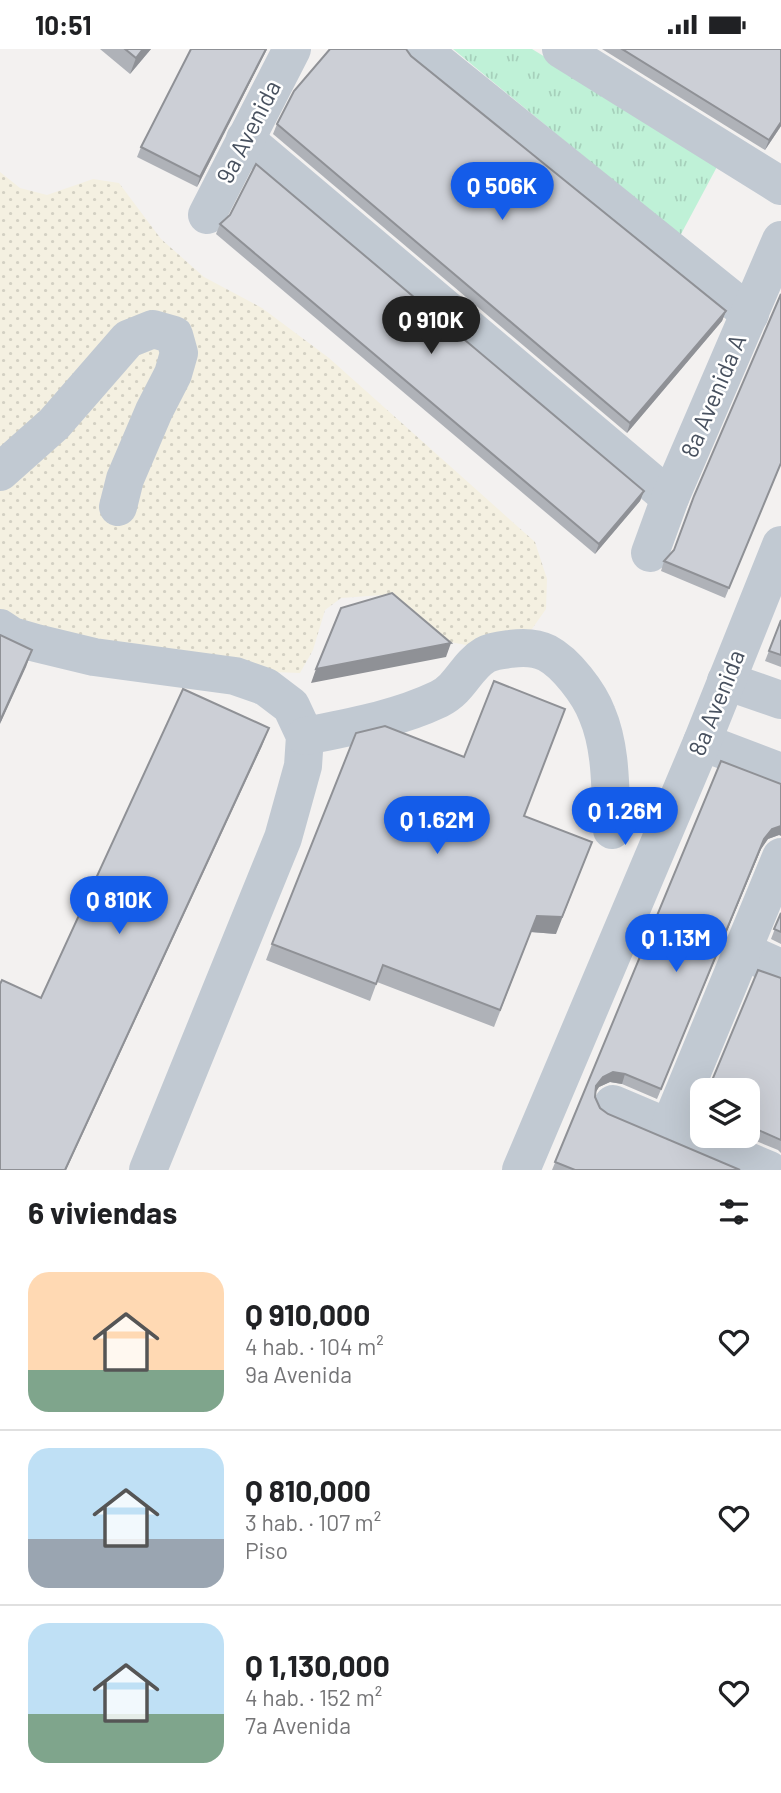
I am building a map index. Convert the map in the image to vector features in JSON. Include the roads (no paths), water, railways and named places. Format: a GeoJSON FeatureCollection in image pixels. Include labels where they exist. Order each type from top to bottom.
{"type":"FeatureCollection","features":[{"type":"Feature","properties":{"kind":"street","name":"9a Avenida"},"geometry":{"type":"LineString","coordinates":[[207,215],[292,49]]}},
{"type":"Feature","properties":{"kind":"street"},"geometry":{"type":"LineString","coordinates":[[421,49],[750,314]]}},
{"type":"Feature","properties":{"kind":"street"},"geometry":{"type":"LineString","coordinates":[[561,49],[781,185]]}},
{"type":"Feature","properties":{"kind":"street"},"geometry":{"type":"LineString","coordinates":[[245,139],[670,498]]}},
{"type":"Feature","properties":{"kind":"street","name":"8a Avenida A"},"geometry":{"type":"LineString","coordinates":[[650,553],[670,498],[781,240]]}},
{"type":"Feature","properties":{"kind":"street"},"geometry":{"type":"LineString","coordinates":[[0,472],[54,424],[128,339],[153,329],[174,335],[179,353],[173,374],[135,456],[118,507]]}},
{"type":"Feature","properties":{"kind":"street","name":"8a Avenida"},"geometry":{"type":"LineString","coordinates":[[521,1170],[702,741],[781,545]]}},
{"type":"Feature","properties":{"kind":"street"},"geometry":{"type":"LineString","coordinates":[[0,628],[12,636],[94,657],[235,676],[266,687],[291,706],[305,736],[303,767],[283,838],[148,1170]]}},
{"type":"Feature","properties":{"kind":"street"},"geometry":{"type":"LineString","coordinates":[[305,736],[402,714],[441,698],[454,689],[485,655],[501,650],[534,648],[549,654],[573,676],[597,713],[607,755],[612,830]]}},
{"type":"Feature","properties":{"kind":"street"},"geometry":{"type":"LineString","coordinates":[[726,681],[781,700]]}},
{"type":"Feature","properties":{"kind":"street"},"geometry":{"type":"LineString","coordinates":[[702,741],[781,772]]}},
{"type":"Feature","properties":{"kind":"street"},"geometry":{"type":"LineString","coordinates":[[669,1128],[781,857]]}},
{"type":"Feature","properties":{"kind":"street"},"geometry":{"type":"LineString","coordinates":[[743,951],[781,968]]}},
{"type":"Feature","properties":{"kind":"street"},"geometry":{"type":"LineString","coordinates":[[612,1104],[769,1170]]}}]}
